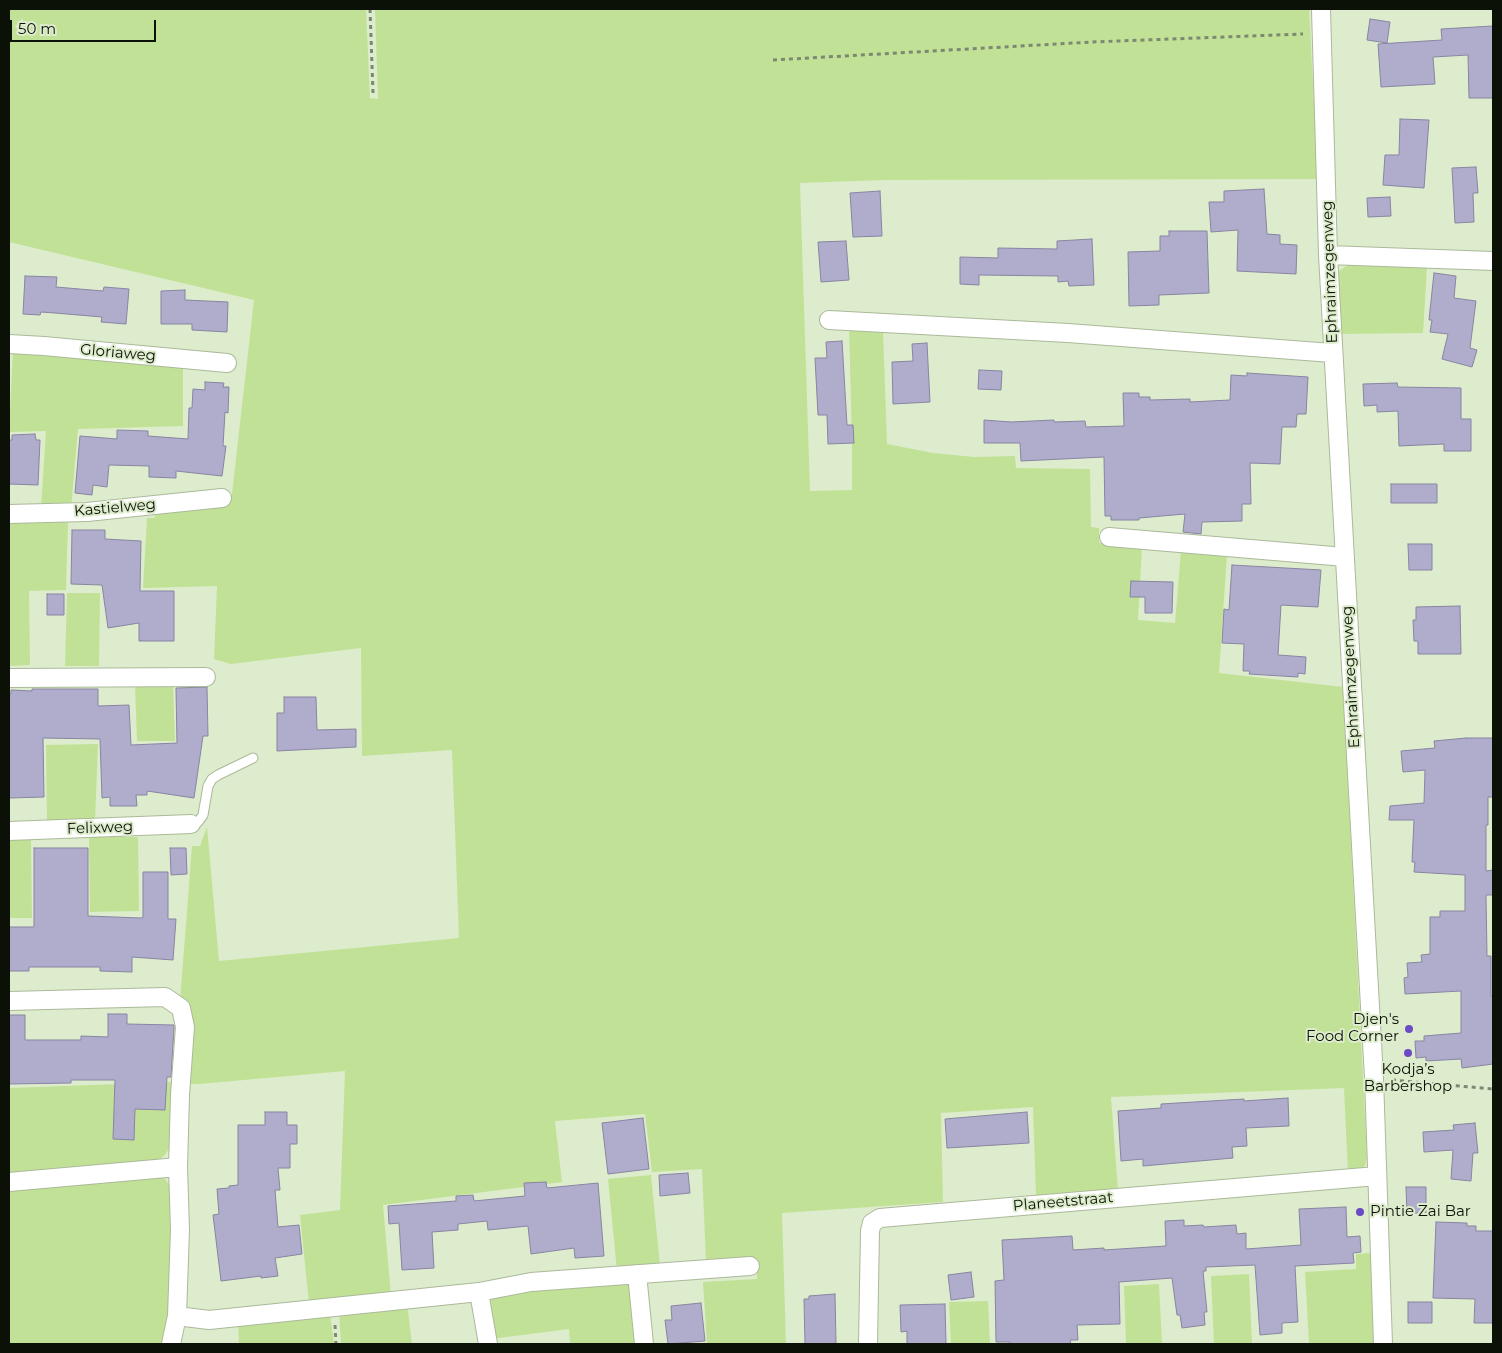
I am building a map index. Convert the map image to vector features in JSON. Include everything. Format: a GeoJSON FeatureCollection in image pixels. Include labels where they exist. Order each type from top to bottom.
{"type":"FeatureCollection","features":[{"type":"Feature","properties":{"kind":"street","name":"Ephraimzegenweg"},"geometry":{"type":"LineString","coordinates":[[1321,9],[1332,353],[1374,1078],[1383,1344]]}},
{"type":"Feature","properties":{"kind":"street"},"geometry":{"type":"LineString","coordinates":[[1328,255],[1493,261]]}},
{"type":"Feature","properties":{"kind":"street"},"geometry":{"type":"LineString","coordinates":[[830,320],[1068,333],[1332,353]]}},
{"type":"Feature","properties":{"kind":"street","name":"Gloriaweg"},"geometry":{"type":"LineString","coordinates":[[9,344],[227,363]]}},
{"type":"Feature","properties":{"kind":"street","name":"Kastielweg"},"geometry":{"type":"LineString","coordinates":[[9,514],[87,512],[222,498]]}},
{"type":"Feature","properties":{"kind":"street"},"geometry":{"type":"LineString","coordinates":[[1109,537],[1345,557]]}},
{"type":"Feature","properties":{"kind":"street"},"geometry":{"type":"LineString","coordinates":[[9,678],[206,677]]}},
{"type":"Feature","properties":{"kind":"street","name":"Felixweg"},"geometry":{"type":"LineString","coordinates":[[9,831],[191,824]]}},
{"type":"Feature","properties":{"kind":"street"},"geometry":{"type":"LineString","coordinates":[[9,1001],[165,997],[180,1008],[185,1027],[180,1095],[178,1168],[180,1230],[177,1316],[171,1344]]}},
{"type":"Feature","properties":{"kind":"street"},"geometry":{"type":"LineString","coordinates":[[9,1182],[178,1168]]}},
{"type":"Feature","properties":{"kind":"street","name":"Planeetstraat"},"geometry":{"type":"LineString","coordinates":[[868,1344],[870,1231],[872,1223],[880,1218],[1377,1176]]}},
{"type":"Feature","properties":{"kind":"street"},"geometry":{"type":"LineString","coordinates":[[177,1316],[209,1320],[479,1292],[532,1282],[750,1266]]}},
{"type":"Feature","properties":{"kind":"street"},"geometry":{"type":"LineString","coordinates":[[637,1274],[644,1344]]}},
{"type":"Feature","properties":{"kind":"street"},"geometry":{"type":"LineString","coordinates":[[479,1292],[488,1344]]}},
{"type":"Feature","properties":{"kind":"lane"},"geometry":{"type":"LineString","coordinates":[[191,824],[198,822],[203,815],[208,786],[212,780],[218,775],[253,758]]}},
{"type":"Feature","properties":{"kind":"path"},"geometry":{"type":"LineString","coordinates":[[370,9],[373,93]]}},
{"type":"Feature","properties":{"kind":"path"},"geometry":{"type":"LineString","coordinates":[[773,60],[1092,42],[1322,33]]}},
{"type":"Feature","properties":{"kind":"path"},"geometry":{"type":"LineString","coordinates":[[1374,1078],[1493,1089]]}},
{"type":"Feature","properties":{"kind":"green space"},"geometry":{"type":"Polygon","coordinates":[[[9,9],[366,9],[370,98],[378,99],[375,9],[1309,9],[1318,179],[884,180],[800,183],[810,491],[852,490],[849,327],[883,330],[887,444],[933,453],[974,457],[1015,456],[1016,468],[1090,469],[1091,527],[1099,528],[1099,543],[1142,547],[1138,620],[1175,623],[1181,550],[1227,555],[1219,673],[1343,687],[1367,1157],[1365,1166],[1348,1173],[1344,1088],[1111,1097],[1118,1190],[1036,1196],[1033,1107],[941,1113],[943,1202],[782,1213],[786,1344],[707,1344],[703,1282],[757,1279],[756,1259],[706,1262],[702,1169],[652,1172],[645,1114],[555,1121],[562,1182],[383,1205],[391,1296],[309,1304],[300,1215],[340,1210],[345,1071],[187,1084],[180,1001],[192,846],[200,846],[207,827],[219,961],[459,938],[452,750],[362,756],[361,648],[231,664],[214,659],[217,586],[143,588],[147,518],[155,518],[154,507],[176,498],[232,494],[254,300],[9,242],[9,9]]]}},
{"type":"Feature","properties":{"kind":"green space"},"geometry":{"type":"Polygon","coordinates":[[[1351,263],[1427,267],[1423,333],[1340,334],[1338,276],[1339,271],[1351,263]]]}},
{"type":"Feature","properties":{"kind":"green space"},"geometry":{"type":"Polygon","coordinates":[[[13,349],[183,364],[183,426],[78,429],[71,509],[41,508],[46,431],[9,432],[13,349]]]}},
{"type":"Feature","properties":{"kind":"green space"},"geometry":{"type":"Polygon","coordinates":[[[9,522],[68,522],[66,590],[29,591],[30,665],[9,666],[9,522]]]}},
{"type":"Feature","properties":{"kind":"green space"},"geometry":{"type":"Polygon","coordinates":[[[67,593],[100,593],[99,666],[65,666],[67,593]]]}},
{"type":"Feature","properties":{"kind":"green space"},"geometry":{"type":"Polygon","coordinates":[[[173,685],[175,741],[137,741],[135,686],[173,685]]]}},
{"type":"Feature","properties":{"kind":"green space"},"geometry":{"type":"Polygon","coordinates":[[[98,744],[95,822],[47,823],[46,745],[98,744]]]}},
{"type":"Feature","properties":{"kind":"green space"},"geometry":{"type":"Polygon","coordinates":[[[89,837],[138,837],[139,911],[90,912],[89,837]]]}},
{"type":"Feature","properties":{"kind":"green space"},"geometry":{"type":"Polygon","coordinates":[[[31,839],[32,918],[9,918],[9,840],[31,839]]]}},
{"type":"Feature","properties":{"kind":"green space"},"geometry":{"type":"Polygon","coordinates":[[[176,1082],[170,1147],[165,1155],[157,1161],[9,1177],[9,1088],[176,1082]]]}},
{"type":"Feature","properties":{"kind":"green space"},"geometry":{"type":"Polygon","coordinates":[[[651,1175],[660,1266],[617,1271],[608,1179],[651,1175]]]}},
{"type":"Feature","properties":{"kind":"green space"},"geometry":{"type":"Polygon","coordinates":[[[155,1176],[165,1179],[170,1186],[172,1320],[167,1344],[9,1344],[9,1188],[155,1176]]]}},
{"type":"Feature","properties":{"kind":"green space"},"geometry":{"type":"Polygon","coordinates":[[[1371,1253],[1375,1339],[1373,1343],[1309,1344],[1305,1272],[1356,1269],[1356,1254],[1371,1253]]]}},
{"type":"Feature","properties":{"kind":"green space"},"geometry":{"type":"Polygon","coordinates":[[[1249,1274],[1252,1344],[1214,1344],[1211,1276],[1249,1274]]]}},
{"type":"Feature","properties":{"kind":"green space"},"geometry":{"type":"Polygon","coordinates":[[[628,1280],[635,1344],[570,1344],[569,1329],[491,1339],[487,1296],[628,1280]]]}},
{"type":"Feature","properties":{"kind":"green space"},"geometry":{"type":"Polygon","coordinates":[[[1159,1284],[1162,1344],[1126,1344],[1124,1286],[1159,1284]]]}},
{"type":"Feature","properties":{"kind":"green space"},"geometry":{"type":"Polygon","coordinates":[[[988,1301],[990,1344],[951,1344],[949,1302],[988,1301]]]}},
{"type":"Feature","properties":{"kind":"green space"},"geometry":{"type":"Polygon","coordinates":[[[407,1303],[412,1344],[341,1344],[339,1312],[407,1303]]]}},
{"type":"Feature","properties":{"kind":"green space"},"geometry":{"type":"Polygon","coordinates":[[[330,1313],[334,1344],[239,1344],[238,1320],[330,1313]]]}},
{"type":"Feature","properties":{"kind":"building"},"geometry":{"type":"Polygon","coordinates":[[[1370,19],[1390,22],[1387,43],[1367,40],[1370,19]]]}},
{"type":"Feature","properties":{"kind":"building"},"geometry":{"type":"Polygon","coordinates":[[[1493,26],[1493,98],[1469,98],[1468,55],[1433,57],[1435,84],[1381,87],[1378,44],[1442,40],[1441,29],[1493,26]]]}},
{"type":"Feature","properties":{"kind":"building"},"geometry":{"type":"Polygon","coordinates":[[[1400,119],[1429,120],[1424,188],[1383,185],[1385,155],[1399,155],[1400,119]]]}},
{"type":"Feature","properties":{"kind":"building"},"geometry":{"type":"Polygon","coordinates":[[[1476,167],[1478,193],[1473,193],[1474,222],[1455,223],[1452,168],[1476,167]]]}},
{"type":"Feature","properties":{"kind":"building"},"geometry":{"type":"Polygon","coordinates":[[[1264,189],[1267,234],[1280,235],[1280,244],[1297,245],[1296,274],[1237,271],[1238,230],[1211,232],[1209,202],[1224,202],[1224,191],[1264,189]]]}},
{"type":"Feature","properties":{"kind":"building"},"geometry":{"type":"Polygon","coordinates":[[[880,191],[882,236],[853,237],[850,193],[880,191]]]}},
{"type":"Feature","properties":{"kind":"building"},"geometry":{"type":"Polygon","coordinates":[[[1390,197],[1391,216],[1368,217],[1367,198],[1390,197]]]}},
{"type":"Feature","properties":{"kind":"building"},"geometry":{"type":"Polygon","coordinates":[[[1169,231],[1207,231],[1209,293],[1159,295],[1159,305],[1129,306],[1128,252],[1160,251],[1160,236],[1169,236],[1169,231]]]}},
{"type":"Feature","properties":{"kind":"building"},"geometry":{"type":"Polygon","coordinates":[[[1092,239],[1094,285],[1069,286],[1068,281],[1058,282],[1058,276],[979,275],[979,285],[960,284],[960,257],[998,258],[998,248],[1057,249],[1057,241],[1092,239]]]}},
{"type":"Feature","properties":{"kind":"building"},"geometry":{"type":"Polygon","coordinates":[[[846,241],[849,280],[821,282],[818,242],[846,241]]]}},
{"type":"Feature","properties":{"kind":"building"},"geometry":{"type":"Polygon","coordinates":[[[1434,273],[1456,276],[1454,298],[1476,301],[1470,348],[1477,350],[1472,367],[1442,359],[1448,334],[1430,332],[1432,320],[1429,320],[1434,273]]]}},
{"type":"Feature","properties":{"kind":"building"},"geometry":{"type":"Polygon","coordinates":[[[25,276],[57,277],[56,287],[103,291],[104,287],[129,289],[126,324],[101,322],[102,317],[41,312],[40,315],[23,314],[25,276]]]}},
{"type":"Feature","properties":{"kind":"building"},"geometry":{"type":"Polygon","coordinates":[[[185,290],[185,300],[228,302],[227,332],[192,330],[192,324],[161,324],[161,291],[185,290]]]}},
{"type":"Feature","properties":{"kind":"building"},"geometry":{"type":"Polygon","coordinates":[[[842,341],[847,425],[853,425],[854,443],[828,444],[827,415],[818,415],[815,358],[827,358],[826,342],[842,341]]]}},
{"type":"Feature","properties":{"kind":"building"},"geometry":{"type":"Polygon","coordinates":[[[927,343],[930,402],[893,404],[892,362],[913,361],[912,344],[927,343]]]}},
{"type":"Feature","properties":{"kind":"building"},"geometry":{"type":"Polygon","coordinates":[[[979,370],[1002,371],[1001,390],[978,389],[979,370]]]}},
{"type":"Feature","properties":{"kind":"building"},"geometry":{"type":"Polygon","coordinates":[[[1247,373],[1308,377],[1306,414],[1297,414],[1296,427],[1282,427],[1280,464],[1250,463],[1251,504],[1242,504],[1242,521],[1202,522],[1201,534],[1183,532],[1185,514],[1139,518],[1139,520],[1111,520],[1111,516],[1105,516],[1104,457],[1021,461],[1020,443],[984,443],[984,420],[1011,422],[1085,421],[1086,427],[1124,426],[1123,393],[1139,393],[1139,397],[1150,397],[1150,400],[1190,399],[1190,402],[1230,400],[1231,375],[1247,376],[1247,373]]]}},
{"type":"Feature","properties":{"kind":"building"},"geometry":{"type":"Polygon","coordinates":[[[205,382],[224,383],[223,387],[229,387],[228,413],[225,412],[223,446],[226,446],[222,476],[176,471],[176,478],[149,477],[149,466],[109,465],[107,487],[93,485],[92,495],[75,493],[80,436],[117,439],[117,430],[148,431],[148,436],[188,439],[189,408],[192,408],[193,389],[205,390],[205,382]]]}},
{"type":"Feature","properties":{"kind":"building"},"geometry":{"type":"Polygon","coordinates":[[[1397,383],[1398,387],[1461,388],[1461,419],[1471,419],[1471,451],[1444,451],[1444,444],[1399,446],[1398,411],[1377,412],[1377,405],[1364,406],[1363,384],[1397,383]]]}},
{"type":"Feature","properties":{"kind":"building"},"geometry":{"type":"Polygon","coordinates":[[[35,434],[36,440],[40,440],[38,485],[9,484],[9,440],[12,440],[12,435],[35,434]]]}},
{"type":"Feature","properties":{"kind":"building"},"geometry":{"type":"Polygon","coordinates":[[[1391,484],[1437,484],[1437,503],[1391,503],[1391,484]]]}},
{"type":"Feature","properties":{"kind":"building"},"geometry":{"type":"Polygon","coordinates":[[[72,530],[105,530],[105,539],[141,541],[140,591],[174,591],[174,641],[139,641],[139,623],[108,628],[102,585],[71,584],[72,530]]]}},
{"type":"Feature","properties":{"kind":"building"},"geometry":{"type":"Polygon","coordinates":[[[1408,544],[1432,544],[1432,570],[1409,570],[1408,544]]]}},
{"type":"Feature","properties":{"kind":"building"},"geometry":{"type":"Polygon","coordinates":[[[1232,565],[1321,570],[1318,607],[1281,605],[1278,655],[1306,657],[1305,674],[1298,673],[1298,677],[1249,674],[1250,671],[1243,671],[1244,644],[1222,643],[1224,609],[1229,610],[1232,565]]]}},
{"type":"Feature","properties":{"kind":"building"},"geometry":{"type":"Polygon","coordinates":[[[1131,581],[1173,582],[1172,613],[1145,613],[1145,597],[1130,597],[1131,581]]]}},
{"type":"Feature","properties":{"kind":"building"},"geometry":{"type":"Polygon","coordinates":[[[47,594],[64,594],[64,615],[47,615],[47,594]]]}},
{"type":"Feature","properties":{"kind":"building"},"geometry":{"type":"Polygon","coordinates":[[[1460,606],[1461,654],[1418,654],[1418,641],[1414,641],[1413,620],[1416,620],[1416,607],[1460,606]]]}},
{"type":"Feature","properties":{"kind":"building"},"geometry":{"type":"Polygon","coordinates":[[[207,687],[208,736],[203,736],[194,798],[147,791],[147,795],[136,795],[137,806],[110,806],[110,797],[102,798],[100,739],[43,738],[44,797],[9,798],[9,694],[11,694],[11,690],[98,689],[98,706],[129,705],[131,745],[177,743],[176,688],[207,687]]]}},
{"type":"Feature","properties":{"kind":"building"},"geometry":{"type":"Polygon","coordinates":[[[284,697],[316,697],[317,730],[356,729],[356,747],[277,751],[277,713],[284,713],[284,697]]]}},
{"type":"Feature","properties":{"kind":"building"},"geometry":{"type":"Polygon","coordinates":[[[1493,738],[1493,797],[1488,797],[1486,871],[1493,870],[1493,895],[1486,895],[1487,956],[1491,956],[1491,996],[1493,996],[1493,1064],[1462,1068],[1461,1059],[1426,1061],[1426,1057],[1416,1058],[1415,1041],[1424,1041],[1424,1036],[1461,1033],[1461,991],[1405,994],[1404,978],[1408,977],[1407,963],[1422,962],[1421,955],[1430,954],[1430,917],[1440,917],[1440,911],[1465,911],[1465,875],[1414,872],[1415,862],[1412,862],[1414,820],[1389,820],[1390,806],[1424,803],[1425,770],[1403,772],[1401,751],[1435,748],[1434,741],[1493,738]]]}},
{"type":"Feature","properties":{"kind":"building"},"geometry":{"type":"Polygon","coordinates":[[[34,848],[88,848],[88,916],[143,917],[143,872],[168,872],[168,919],[176,919],[173,960],[132,957],[132,972],[100,971],[100,967],[29,967],[29,971],[9,971],[9,927],[34,927],[34,848]]]}},
{"type":"Feature","properties":{"kind":"building"},"geometry":{"type":"Polygon","coordinates":[[[170,848],[186,848],[187,874],[171,875],[170,848]]]}},
{"type":"Feature","properties":{"kind":"building"},"geometry":{"type":"Polygon","coordinates":[[[108,1014],[127,1014],[127,1024],[174,1025],[171,1077],[167,1077],[165,1110],[135,1109],[134,1140],[113,1139],[115,1080],[71,1080],[71,1083],[9,1084],[9,1015],[25,1015],[25,1040],[81,1040],[81,1036],[108,1037],[108,1014]]]}},
{"type":"Feature","properties":{"kind":"building"},"geometry":{"type":"Polygon","coordinates":[[[1288,1098],[1289,1126],[1246,1128],[1247,1146],[1232,1147],[1233,1158],[1143,1166],[1143,1159],[1121,1161],[1118,1111],[1161,1108],[1161,1104],[1288,1098]]]}},
{"type":"Feature","properties":{"kind":"building"},"geometry":{"type":"Polygon","coordinates":[[[265,1112],[287,1112],[287,1125],[297,1125],[297,1144],[290,1144],[290,1168],[278,1168],[280,1190],[275,1190],[278,1227],[299,1225],[302,1254],[275,1258],[278,1276],[221,1281],[213,1215],[219,1214],[217,1189],[238,1185],[238,1125],[265,1125],[265,1112]]]}},
{"type":"Feature","properties":{"kind":"building"},"geometry":{"type":"Polygon","coordinates":[[[1027,1112],[1029,1143],[947,1148],[945,1119],[1027,1112]]]}},
{"type":"Feature","properties":{"kind":"building"},"geometry":{"type":"Polygon","coordinates":[[[643,1118],[649,1169],[608,1174],[602,1123],[643,1118]]]}},
{"type":"Feature","properties":{"kind":"building"},"geometry":{"type":"Polygon","coordinates":[[[1475,1123],[1478,1153],[1473,1153],[1471,1181],[1451,1179],[1453,1150],[1424,1152],[1423,1132],[1454,1130],[1453,1125],[1475,1123]]]}},
{"type":"Feature","properties":{"kind":"building"},"geometry":{"type":"Polygon","coordinates":[[[688,1173],[690,1193],[660,1196],[659,1175],[688,1173]]]}},
{"type":"Feature","properties":{"kind":"building"},"geometry":{"type":"Polygon","coordinates":[[[546,1182],[547,1188],[598,1183],[604,1256],[575,1258],[574,1248],[531,1254],[528,1226],[488,1230],[487,1221],[458,1224],[458,1230],[432,1232],[434,1268],[402,1270],[399,1223],[389,1224],[388,1206],[456,1201],[456,1196],[473,1195],[474,1201],[525,1196],[524,1183],[546,1182]]]}},
{"type":"Feature","properties":{"kind":"building"},"geometry":{"type":"Polygon","coordinates":[[[1406,1187],[1426,1187],[1426,1213],[1407,1213],[1406,1187]]]}},
{"type":"Feature","properties":{"kind":"building"},"geometry":{"type":"Polygon","coordinates":[[[1346,1207],[1347,1237],[1360,1236],[1361,1252],[1353,1253],[1354,1263],[1295,1266],[1298,1322],[1282,1323],[1282,1333],[1260,1335],[1255,1265],[1206,1267],[1206,1271],[1203,1271],[1207,1312],[1204,1312],[1205,1325],[1182,1328],[1180,1315],[1177,1315],[1172,1278],[1119,1282],[1120,1324],[1077,1325],[1078,1340],[1070,1340],[1071,1344],[1010,1344],[1010,1342],[996,1342],[995,1281],[1004,1280],[1002,1240],[1072,1236],[1073,1250],[1166,1246],[1165,1221],[1184,1220],[1184,1226],[1236,1225],[1237,1234],[1246,1233],[1246,1249],[1301,1245],[1299,1209],[1346,1207]]]}},
{"type":"Feature","properties":{"kind":"building"},"geometry":{"type":"Polygon","coordinates":[[[1436,1222],[1467,1223],[1467,1226],[1476,1226],[1476,1231],[1493,1231],[1493,1323],[1474,1323],[1475,1299],[1433,1298],[1436,1222]]]}},
{"type":"Feature","properties":{"kind":"building"},"geometry":{"type":"Polygon","coordinates":[[[971,1272],[974,1297],[951,1300],[948,1275],[971,1272]]]}},
{"type":"Feature","properties":{"kind":"building"},"geometry":{"type":"Polygon","coordinates":[[[835,1294],[836,1344],[805,1344],[804,1299],[809,1299],[809,1296],[835,1294]]]}},
{"type":"Feature","properties":{"kind":"building"},"geometry":{"type":"Polygon","coordinates":[[[1408,1302],[1432,1302],[1432,1323],[1408,1323],[1408,1302]]]}},
{"type":"Feature","properties":{"kind":"building"},"geometry":{"type":"Polygon","coordinates":[[[701,1303],[705,1341],[668,1344],[665,1320],[672,1320],[671,1306],[701,1303]]]}},
{"type":"Feature","properties":{"kind":"building"},"geometry":{"type":"Polygon","coordinates":[[[945,1304],[946,1344],[907,1344],[907,1331],[901,1332],[900,1305],[945,1304]]]}},
{"type":"Feature","properties":{"kind":"place","name":"Djen's Food Corner"},"geometry":{"type":"Point","coordinates":[1409,1029]}},
{"type":"Feature","properties":{"kind":"place","name":"Kodja’s Barbershop"},"geometry":{"type":"Point","coordinates":[1408,1053]}},
{"type":"Feature","properties":{"kind":"place","name":"Pintie Zai Bar"},"geometry":{"type":"Point","coordinates":[1360,1212]}}]}
